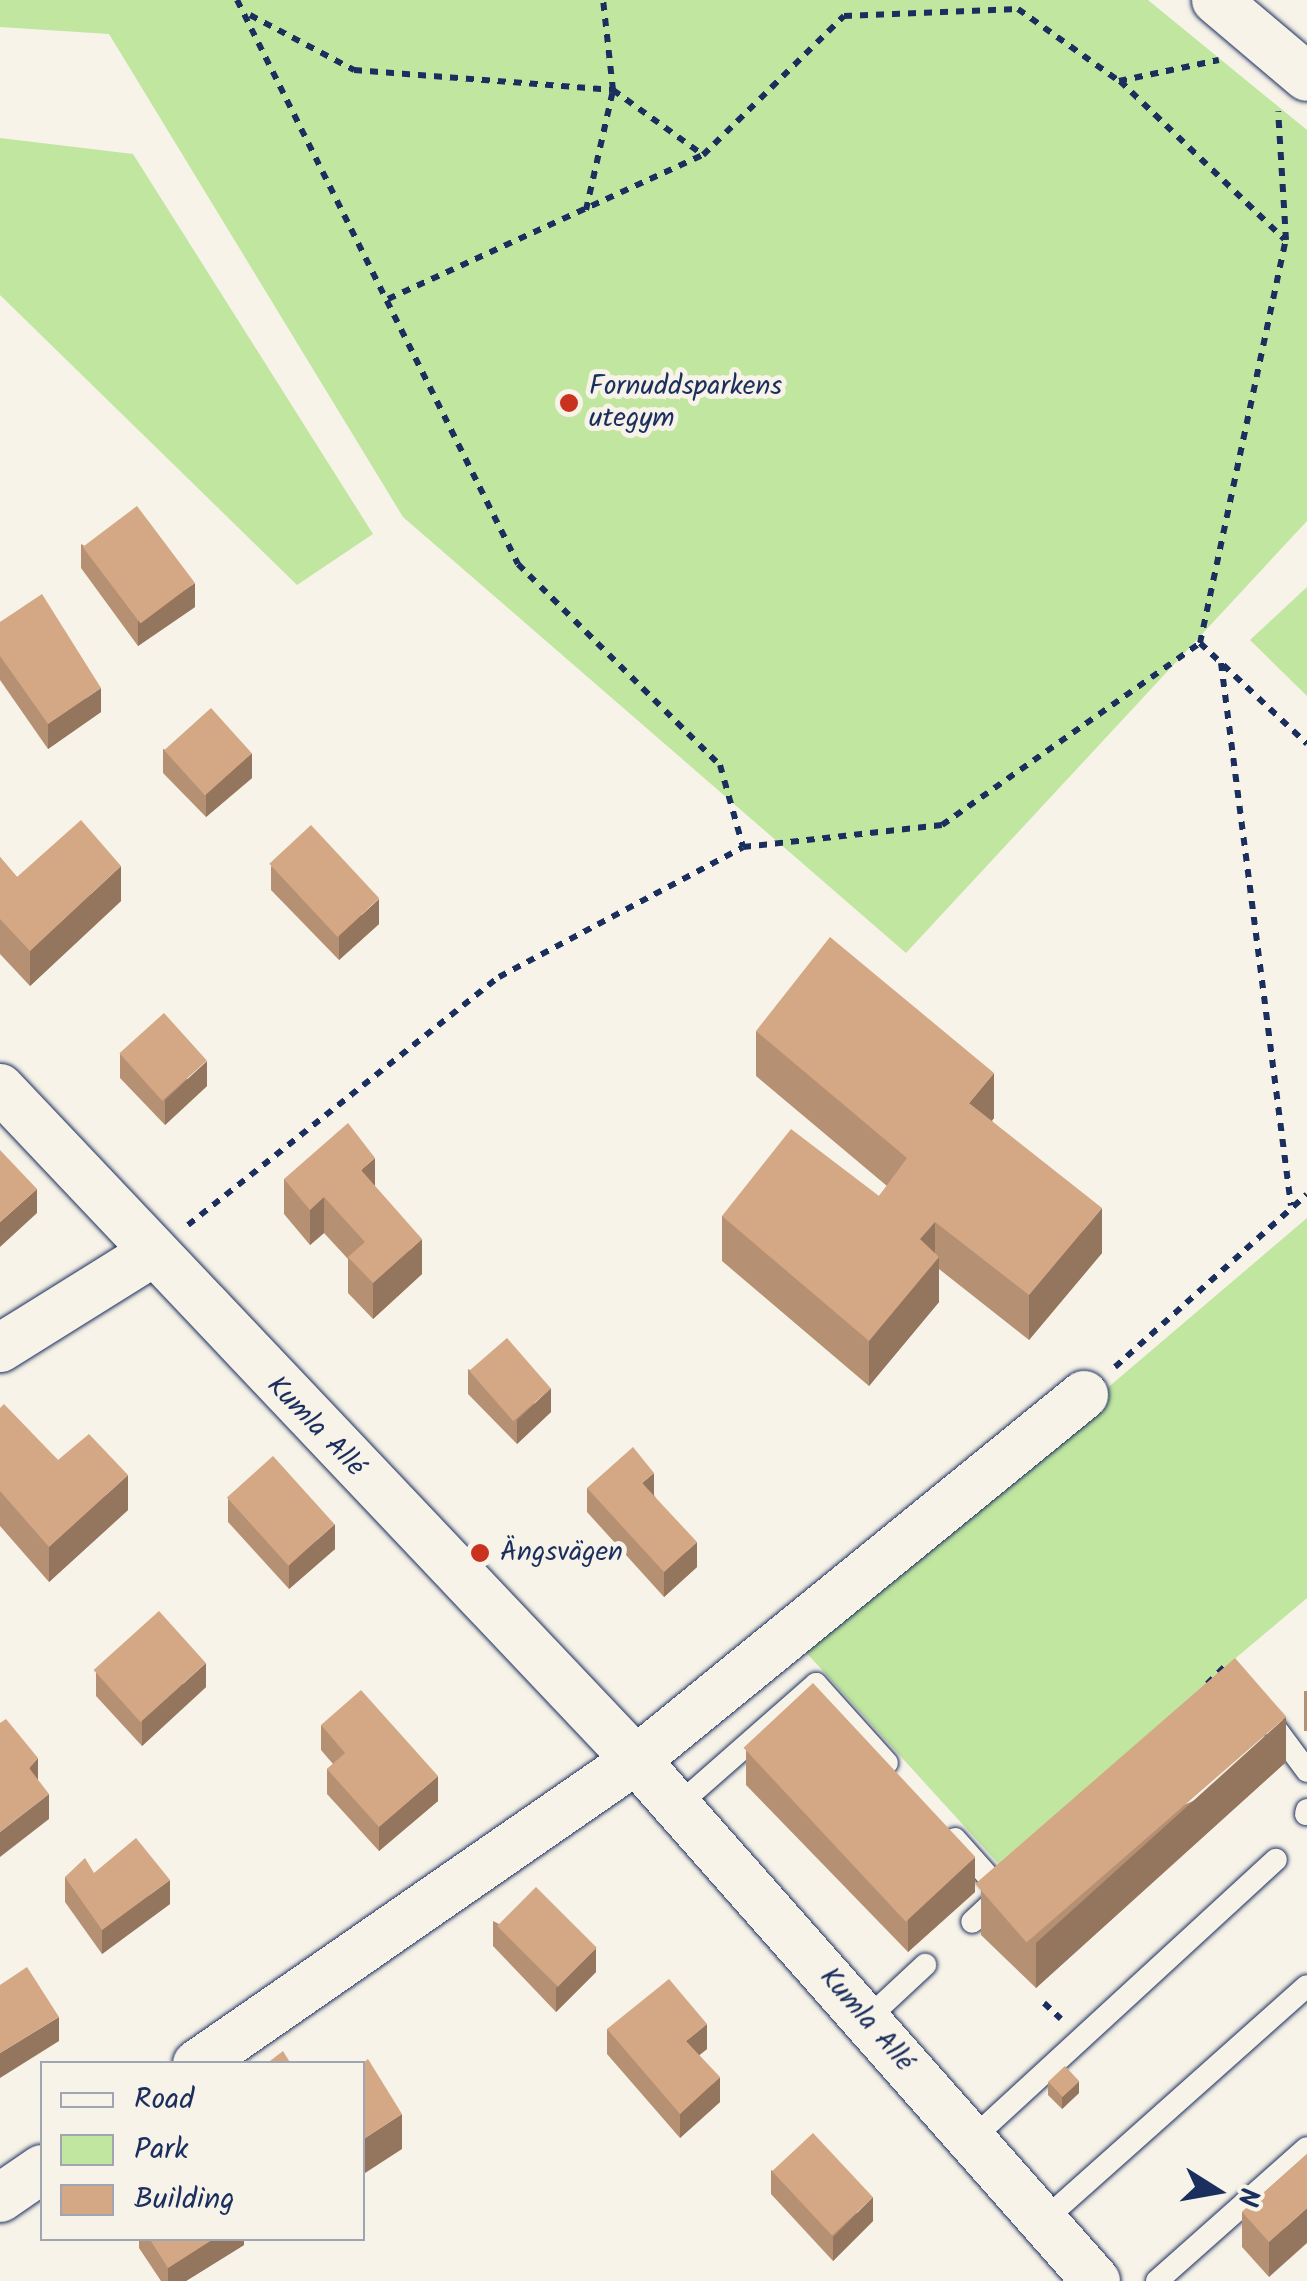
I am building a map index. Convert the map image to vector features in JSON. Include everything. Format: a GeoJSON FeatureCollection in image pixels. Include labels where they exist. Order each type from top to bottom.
{"type":"FeatureCollection","features":[{"type":"Feature","properties":{"kind":"street"},"geometry":{"type":"LineString","coordinates":[[1216,0],[1290,63]]}},
{"type":"Feature","properties":{"kind":"street","name":"Kumla Allé"},"geometry":{"type":"LineString","coordinates":[[0,1088],[152,1254],[636,1760],[1096,2281]]}},
{"type":"Feature","properties":{"kind":"street"},"geometry":{"type":"LineString","coordinates":[[0,1348],[152,1254]]}},
{"type":"Feature","properties":{"kind":"street"},"geometry":{"type":"LineString","coordinates":[[201,2061],[636,1760],[1084,1395]]}},
{"type":"Feature","properties":{"kind":"street"},"geometry":{"type":"LineString","coordinates":[[0,2198],[40,2170]]}},
{"type":"Feature","properties":{"kind":"lane"},"geometry":{"type":"LineString","coordinates":[[676,1806],[816,1684],[908,1786]]}},
{"type":"Feature","properties":{"kind":"lane"},"geometry":{"type":"LineString","coordinates":[[1273,1726],[1307,1771]]}},
{"type":"Feature","properties":{"kind":"lane"},"geometry":{"type":"LineString","coordinates":[[934,1816],[1003,1893],[972,1922]]}},
{"type":"Feature","properties":{"kind":"lane"},"geometry":{"type":"LineString","coordinates":[[971,2140],[1276,1860]]}},
{"type":"Feature","properties":{"kind":"lane"},"geometry":{"type":"LineString","coordinates":[[866,2020],[925,1965]]}},
{"type":"Feature","properties":{"kind":"lane"},"geometry":{"type":"LineString","coordinates":[[1043,2221],[1307,1986]]}},
{"type":"Feature","properties":{"kind":"lane"},"geometry":{"type":"LineString","coordinates":[[1157,2281],[1307,2148]]}},
{"type":"Feature","properties":{"kind":"path"},"geometry":{"type":"LineString","coordinates":[[237,0],[248,14],[518,564],[720,765],[742,846]]}},
{"type":"Feature","properties":{"kind":"path"},"geometry":{"type":"LineString","coordinates":[[586,212],[613,90],[602,0]]}},
{"type":"Feature","properties":{"kind":"path"},"geometry":{"type":"LineString","coordinates":[[388,299],[703,156],[844,16],[1018,9],[1119,80],[1286,240]]}},
{"type":"Feature","properties":{"kind":"path"},"geometry":{"type":"LineString","coordinates":[[248,14],[354,70],[613,90],[703,156]]}},
{"type":"Feature","properties":{"kind":"path"},"geometry":{"type":"LineString","coordinates":[[152,1254],[499,977],[742,846],[942,825],[1200,643],[1286,240],[1290,63],[1119,80]]}},
{"type":"Feature","properties":{"kind":"path"},"geometry":{"type":"LineString","coordinates":[[1200,643],[1307,744]]}},
{"type":"Feature","properties":{"kind":"path"},"geometry":{"type":"LineString","coordinates":[[1221,663],[1292,1206]]}},
{"type":"Feature","properties":{"kind":"path"},"geometry":{"type":"LineString","coordinates":[[1084,1395],[1307,1194]]}},
{"type":"Feature","properties":{"kind":"path"},"geometry":{"type":"LineString","coordinates":[[1196,1694],[1224,1667]]}},
{"type":"Feature","properties":{"kind":"green space"},"geometry":{"type":"Polygon","coordinates":[[[0,0],[1148,0],[1307,130],[1307,521],[906,953],[403,517],[109,34],[0,27],[0,0]]]}},
{"type":"Feature","properties":{"kind":"green space"},"geometry":{"type":"Polygon","coordinates":[[[0,138],[133,154],[373,534],[297,585],[0,295],[0,138]]]}},
{"type":"Feature","properties":{"kind":"green space"},"geometry":{"type":"Polygon","coordinates":[[[1307,587],[1307,696],[1250,640],[1307,587]]]}},
{"type":"Feature","properties":{"kind":"green space"},"geometry":{"type":"Polygon","coordinates":[[[1307,1218],[1307,1598],[1225,1667],[1026,1894],[802,1648],[1307,1218]]]}},
{"type":"Feature","properties":{"kind":"building"},"geometry":{"type":"Polygon","coordinates":[[[137,506],[195,583],[140,624],[83,547],[137,506]]]}},
{"type":"Feature","properties":{"kind":"building"},"geometry":{"type":"Polygon","coordinates":[[[42,594],[101,688],[48,724],[0,656],[0,622],[42,594]]]}},
{"type":"Feature","properties":{"kind":"building"},"geometry":{"type":"Polygon","coordinates":[[[211,708],[252,753],[205,795],[164,750],[211,708]]]}},
{"type":"Feature","properties":{"kind":"building"},"geometry":{"type":"Polygon","coordinates":[[[81,820],[121,866],[30,951],[0,919],[0,857],[17,877],[81,820]]]}},
{"type":"Feature","properties":{"kind":"building"},"geometry":{"type":"Polygon","coordinates":[[[311,825],[379,898],[338,937],[269,864],[311,825]]]}},
{"type":"Feature","properties":{"kind":"building"},"geometry":{"type":"Polygon","coordinates":[[[830,937],[994,1073],[969,1103],[1102,1208],[1029,1295],[935,1222],[920,1239],[939,1257],[869,1341],[722,1216],[791,1129],[879,1196],[907,1158],[756,1031],[830,937]]]}},
{"type":"Feature","properties":{"kind":"building"},"geometry":{"type":"Polygon","coordinates":[[[164,1013],[207,1061],[162,1101],[119,1053],[164,1013]]]}},
{"type":"Feature","properties":{"kind":"building"},"geometry":{"type":"Polygon","coordinates":[[[348,1123],[375,1158],[361,1170],[422,1239],[373,1283],[348,1257],[365,1242],[324,1197],[310,1210],[284,1179],[348,1123]]]}},
{"type":"Feature","properties":{"kind":"building"},"geometry":{"type":"Polygon","coordinates":[[[0,1150],[37,1189],[0,1222],[0,1150]]]}},
{"type":"Feature","properties":{"kind":"building"},"geometry":{"type":"Polygon","coordinates":[[[507,1338],[551,1389],[513,1421],[469,1371],[507,1338]]]}},
{"type":"Feature","properties":{"kind":"building"},"geometry":{"type":"Polygon","coordinates":[[[4,1404],[58,1460],[89,1434],[128,1475],[49,1547],[0,1491],[0,1408],[4,1404]]]}},
{"type":"Feature","properties":{"kind":"building"},"geometry":{"type":"Polygon","coordinates":[[[633,1447],[654,1473],[642,1483],[697,1542],[664,1572],[587,1488],[633,1447]]]}},
{"type":"Feature","properties":{"kind":"building"},"geometry":{"type":"Polygon","coordinates":[[[273,1456],[335,1524],[288,1566],[227,1497],[273,1456]]]}},
{"type":"Feature","properties":{"kind":"building"},"geometry":{"type":"Polygon","coordinates":[[[159,1611],[206,1663],[140,1722],[94,1670],[159,1611]]]}},
{"type":"Feature","properties":{"kind":"building"},"geometry":{"type":"Polygon","coordinates":[[[1235,1658],[1286,1717],[1027,1943],[975,1884],[1235,1658]]]}},
{"type":"Feature","properties":{"kind":"building"},"geometry":{"type":"Polygon","coordinates":[[[813,1683],[975,1857],[906,1922],[744,1748],[813,1683]]]}},
{"type":"Feature","properties":{"kind":"building"},"geometry":{"type":"Polygon","coordinates":[[[361,1690],[438,1776],[379,1827],[327,1769],[345,1753],[321,1725],[361,1690]]]}},
{"type":"Feature","properties":{"kind":"building"},"geometry":{"type":"Polygon","coordinates":[[[6,1719],[38,1758],[29,1768],[49,1794],[0,1832],[0,1723],[6,1719]]]}},
{"type":"Feature","properties":{"kind":"building"},"geometry":{"type":"Polygon","coordinates":[[[136,1838],[170,1880],[102,1930],[65,1877],[85,1858],[94,1873],[136,1838]]]}},
{"type":"Feature","properties":{"kind":"building"},"geometry":{"type":"Polygon","coordinates":[[[536,1887],[597,1948],[558,1987],[497,1926],[536,1887]]]}},
{"type":"Feature","properties":{"kind":"building"},"geometry":{"type":"Polygon","coordinates":[[[27,1967],[59,2017],[0,2053],[0,1985],[27,1967]]]}},
{"type":"Feature","properties":{"kind":"building"},"geometry":{"type":"Polygon","coordinates":[[[669,1979],[707,2024],[686,2041],[720,2077],[680,2114],[607,2029],[669,1979]]]}},
{"type":"Feature","properties":{"kind":"building"},"geometry":{"type":"Polygon","coordinates":[[[283,2051],[289,2061],[270,2061],[283,2051]]]}},
{"type":"Feature","properties":{"kind":"building"},"geometry":{"type":"Polygon","coordinates":[[[368,2059],[402,2114],[365,2138],[368,2059]]]}},
{"type":"Feature","properties":{"kind":"building"},"geometry":{"type":"Polygon","coordinates":[[[1065,2066],[1079,2081],[1063,2097],[1048,2082],[1065,2066]]]}},
{"type":"Feature","properties":{"kind":"building"},"geometry":{"type":"Polygon","coordinates":[[[813,2133],[873,2197],[832,2236],[772,2171],[813,2133]]]}},
{"type":"Feature","properties":{"kind":"building"},"geometry":{"type":"Polygon","coordinates":[[[1307,2154],[1307,2208],[1269,2242],[1242,2212],[1307,2154]]]}},
{"type":"Feature","properties":{"kind":"building"},"geometry":{"type":"Polygon","coordinates":[[[151,2241],[210,2241],[168,2268],[151,2241]]]}},
{"type":"Feature","properties":{"kind":"place","name":"Fornuddsparkens utegym"},"geometry":{"type":"Point","coordinates":[569,403]}},
{"type":"Feature","properties":{"kind":"place","name":"Ängsvägen"},"geometry":{"type":"Point","coordinates":[480,1553]}}]}
